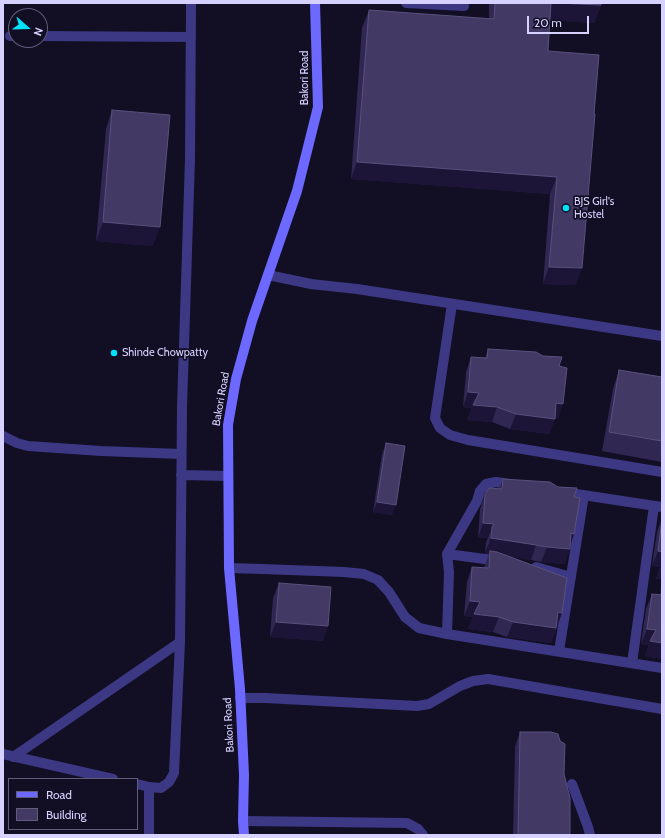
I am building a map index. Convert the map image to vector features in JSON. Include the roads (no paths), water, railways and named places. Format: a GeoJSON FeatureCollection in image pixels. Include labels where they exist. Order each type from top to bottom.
{"type":"FeatureCollection","features":[{"type":"Feature","properties":{"kind":"street"},"geometry":{"type":"LineString","coordinates":[[138,784],[161,788],[169,782],[174,773],[180,642],[181,454],[190,159],[191,3]]}},
{"type":"Feature","properties":{"kind":"street","name":"Bakori Road"},"geometry":{"type":"LineString","coordinates":[[244,835],[244,775],[240,698],[229,568],[228,425],[236,379],[252,321],[297,191],[318,107],[315,3]]}},
{"type":"Feature","properties":{"kind":"street"},"geometry":{"type":"LineString","coordinates":[[406,3],[464,6]]}},
{"type":"Feature","properties":{"kind":"street"},"geometry":{"type":"LineString","coordinates":[[48,36],[191,37]]}},
{"type":"Feature","properties":{"kind":"street"},"geometry":{"type":"LineString","coordinates":[[268,275],[311,284],[356,289],[662,336]]}},
{"type":"Feature","properties":{"kind":"street"},"geometry":{"type":"LineString","coordinates":[[452,304],[435,418],[440,428],[450,435],[468,440],[662,472]]}},
{"type":"Feature","properties":{"kind":"street"},"geometry":{"type":"LineString","coordinates":[[3,436],[28,446],[181,454]]}},
{"type":"Feature","properties":{"kind":"street"},"geometry":{"type":"LineString","coordinates":[[181,475],[228,476]]}},
{"type":"Feature","properties":{"kind":"street"},"geometry":{"type":"LineString","coordinates":[[446,634],[449,572],[447,554],[477,501],[480,491],[486,484],[496,482],[525,486]]}},
{"type":"Feature","properties":{"kind":"street"},"geometry":{"type":"LineString","coordinates":[[554,491],[658,507],[632,663]]}},
{"type":"Feature","properties":{"kind":"street"},"geometry":{"type":"LineString","coordinates":[[559,651],[584,495]]}},
{"type":"Feature","properties":{"kind":"street"},"geometry":{"type":"LineString","coordinates":[[447,554],[512,563]]}},
{"type":"Feature","properties":{"kind":"street"},"geometry":{"type":"LineString","coordinates":[[524,565],[571,577]]}},
{"type":"Feature","properties":{"kind":"street"},"geometry":{"type":"LineString","coordinates":[[229,568],[364,574],[378,580],[389,592],[405,617],[419,628],[446,634],[662,668]]}},
{"type":"Feature","properties":{"kind":"street"},"geometry":{"type":"LineString","coordinates":[[8,755],[180,642]]}},
{"type":"Feature","properties":{"kind":"street"},"geometry":{"type":"LineString","coordinates":[[240,698],[417,706],[428,704],[460,686],[473,681],[488,679],[662,709]]}},
{"type":"Feature","properties":{"kind":"street"},"geometry":{"type":"LineString","coordinates":[[8,755],[109,778]]}},
{"type":"Feature","properties":{"kind":"street"},"geometry":{"type":"LineString","coordinates":[[572,784],[590,835]]}},
{"type":"Feature","properties":{"kind":"street"},"geometry":{"type":"LineString","coordinates":[[149,787],[149,835]]}},
{"type":"Feature","properties":{"kind":"street"},"geometry":{"type":"LineString","coordinates":[[243,821],[407,823],[418,829],[423,835]]}},
{"type":"Feature","properties":{"kind":"place","name":"BJS Girl's Hostel"},"geometry":{"type":"Point","coordinates":[566,208]}},
{"type":"Feature","properties":{"kind":"place","name":"Shinde Chowpatty"},"geometry":{"type":"Point","coordinates":[114,353]}}]}
